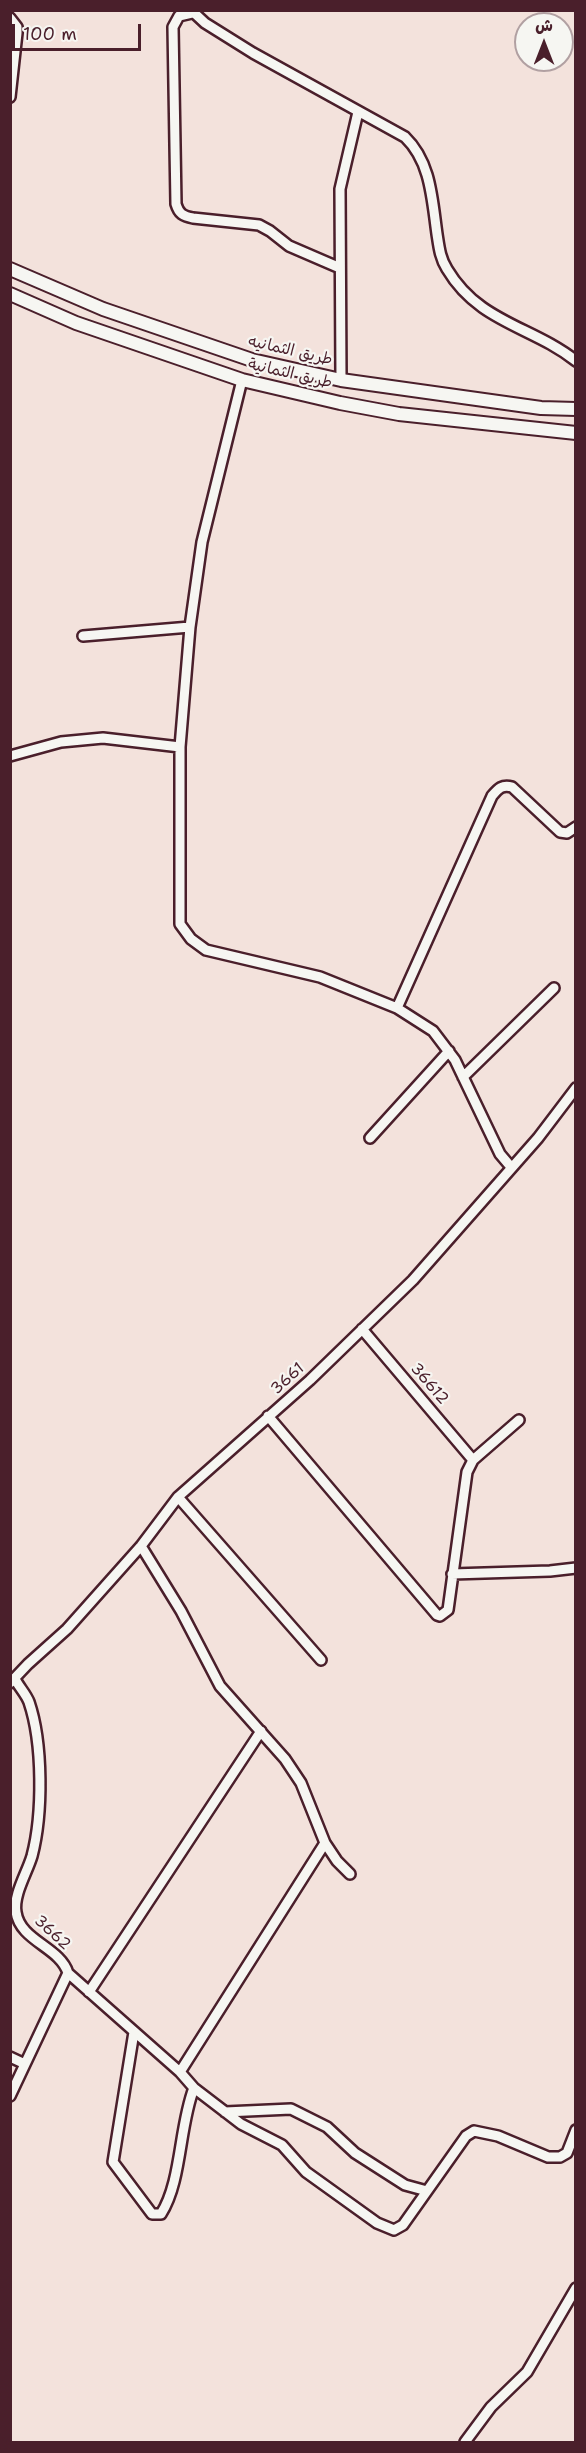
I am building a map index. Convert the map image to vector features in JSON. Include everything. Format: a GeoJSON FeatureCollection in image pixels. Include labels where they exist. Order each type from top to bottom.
{"type":"FeatureCollection","features":[{"type":"Feature","properties":{"kind":"street"},"geometry":{"type":"LineString","coordinates":[[340,268],[289,246],[259,225],[186,217],[178,210],[172,32],[176,18],[192,12],[253,53],[322,89],[358,112],[405,137],[416,148],[428,172],[440,257],[452,278],[491,315],[548,343],[576,361]]}},
{"type":"Feature","properties":{"kind":"street"},"geometry":{"type":"LineString","coordinates":[[10,18],[17,33],[10,97]]}},
{"type":"Feature","properties":{"kind":"street"},"geometry":{"type":"LineString","coordinates":[[341,380],[340,189],[358,112]]}},
{"type":"Feature","properties":{"kind":"street","name":"طريق الثمانيه"},"geometry":{"type":"LineString","coordinates":[[10,269],[103,309],[252,360],[341,380],[540,408],[576,409]]}},
{"type":"Feature","properties":{"kind":"street","name":"طريق الثمانية"},"geometry":{"type":"LineString","coordinates":[[10,294],[76,323],[242,380],[399,414],[576,433]]}},
{"type":"Feature","properties":{"kind":"street"},"geometry":{"type":"LineString","coordinates":[[242,380],[202,542],[190,627],[180,747],[180,924],[191,939],[206,950],[320,977],[397,1008],[434,1031],[449,1051],[500,1154],[511,1167]]}},
{"type":"Feature","properties":{"kind":"street"},"geometry":{"type":"LineString","coordinates":[[83,636],[190,627]]}},
{"type":"Feature","properties":{"kind":"street"},"geometry":{"type":"LineString","coordinates":[[10,756],[62,742],[103,738],[180,747]]}},
{"type":"Feature","properties":{"kind":"street"},"geometry":{"type":"LineString","coordinates":[[397,1008],[492,796],[500,787],[506,785],[512,787],[560,832],[567,833],[576,827]]}},
{"type":"Feature","properties":{"kind":"street"},"geometry":{"type":"LineString","coordinates":[[463,1077],[554,987]]}},
{"type":"Feature","properties":{"kind":"street"},"geometry":{"type":"LineString","coordinates":[[370,1138],[449,1051]]}},
{"type":"Feature","properties":{"kind":"street","name":"3661"},"geometry":{"type":"LineString","coordinates":[[13,1681],[67,1629],[141,1546],[178,1497],[310,1380],[413,1280],[538,1138],[576,1088]]}},
{"type":"Feature","properties":{"kind":"street","name":"36612"},"geometry":{"type":"LineString","coordinates":[[362,1329],[473,1460]]}},
{"type":"Feature","properties":{"kind":"street"},"geometry":{"type":"LineString","coordinates":[[268,1416],[437,1615],[444,1615],[448,1610],[467,1472],[473,1460],[519,1420]]}},
{"type":"Feature","properties":{"kind":"street"},"geometry":{"type":"LineString","coordinates":[[178,1497],[321,1660]]}},
{"type":"Feature","properties":{"kind":"street"},"geometry":{"type":"LineString","coordinates":[[141,1546],[180,1611],[220,1686],[285,1759],[301,1783],[325,1843],[337,1861],[350,1874]]}},
{"type":"Feature","properties":{"kind":"street"},"geometry":{"type":"LineString","coordinates":[[452,1574],[576,1568]]}},
{"type":"Feature","properties":{"kind":"street","name":"3662"},"geometry":{"type":"LineString","coordinates":[[10,2096],[68,1973],[60,1961],[22,1928],[15,1910],[35,1839],[40,1782],[34,1720],[28,1699],[13,1681]]}},
{"type":"Feature","properties":{"kind":"street"},"geometry":{"type":"LineString","coordinates":[[89,1992],[261,1731]]}},
{"type":"Feature","properties":{"kind":"street"},"geometry":{"type":"LineString","coordinates":[[180,2072],[325,1843]]}},
{"type":"Feature","properties":{"kind":"street"},"geometry":{"type":"LineString","coordinates":[[68,1973],[180,2072],[194,2088],[241,2124],[282,2145],[306,2172],[376,2223],[394,2230],[403,2225],[466,2136],[474,2131],[498,2136],[548,2157],[560,2157],[567,2153],[576,2130]]}},
{"type":"Feature","properties":{"kind":"street"},"geometry":{"type":"LineString","coordinates":[[134,2032],[113,2162],[152,2214],[161,2214],[165,2208],[175,2172],[185,2115],[194,2088]]}},
{"type":"Feature","properties":{"kind":"street"},"geometry":{"type":"LineString","coordinates":[[10,2057],[25,2064]]}},
{"type":"Feature","properties":{"kind":"street"},"geometry":{"type":"LineString","coordinates":[[225,2112],[291,2109],[327,2127],[355,2152],[405,2185],[427,2191]]}},
{"type":"Feature","properties":{"kind":"street"},"geometry":{"type":"LineString","coordinates":[[465,2442],[491,2407],[527,2372],[576,2289]]}}]}
